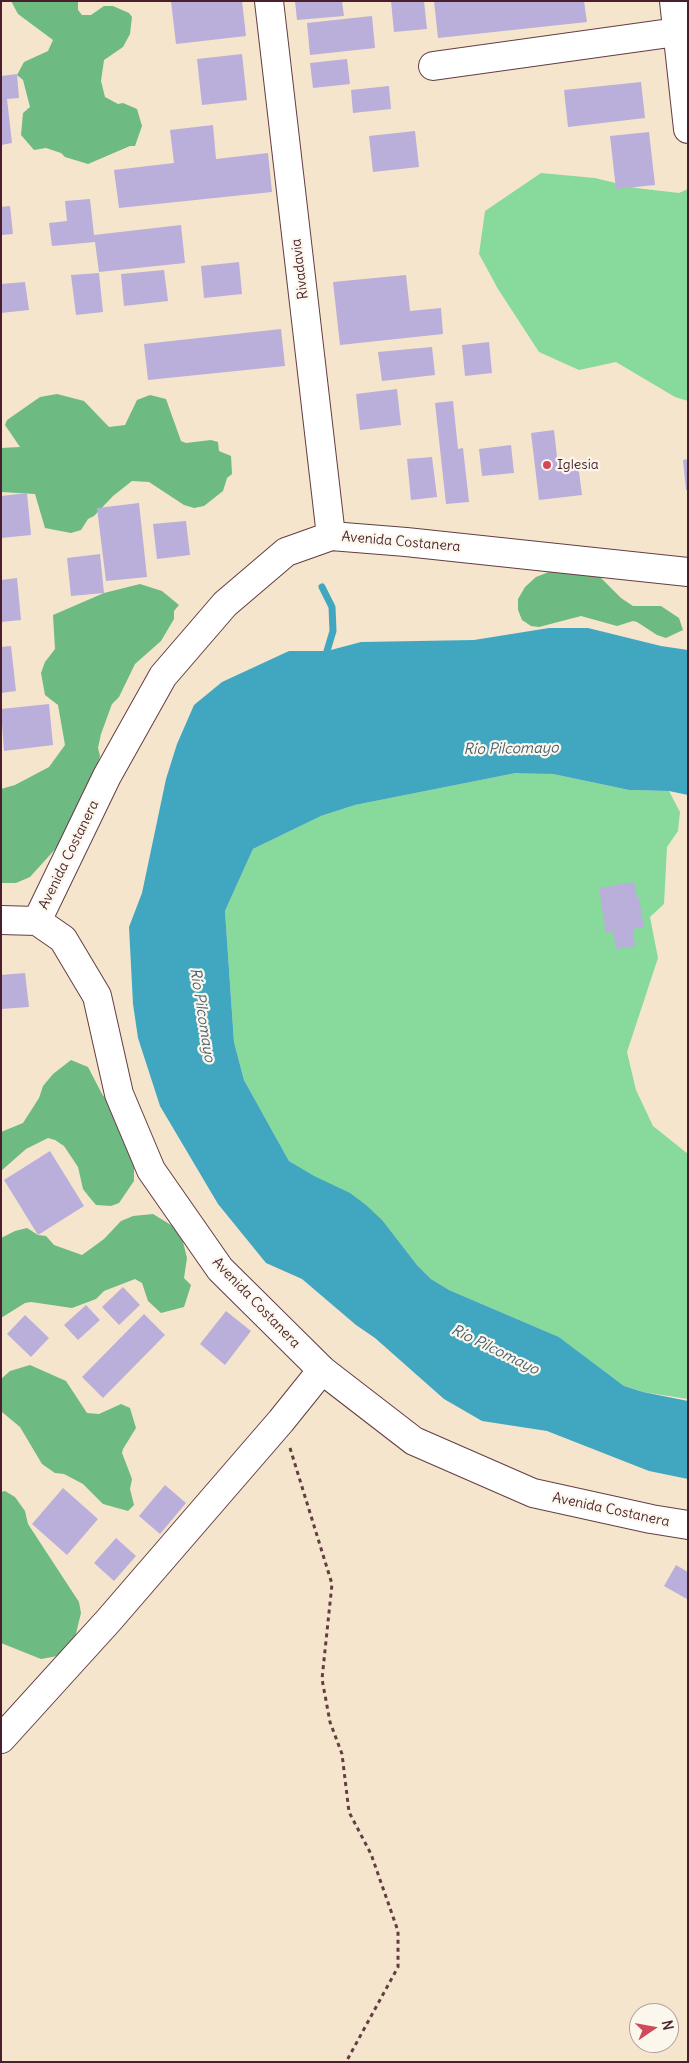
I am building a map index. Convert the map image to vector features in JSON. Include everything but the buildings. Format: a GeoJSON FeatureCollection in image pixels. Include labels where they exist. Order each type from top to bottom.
{"type":"FeatureCollection","features":[{"type":"Feature","properties":{"kind":"street","name":"Rivadavia"},"geometry":{"type":"LineString","coordinates":[[269,1],[331,536]]}},
{"type":"Feature","properties":{"kind":"street"},"geometry":{"type":"LineString","coordinates":[[674,1],[688,129]]}},
{"type":"Feature","properties":{"kind":"street"},"geometry":{"type":"LineString","coordinates":[[434,66],[677,32]]}},
{"type":"Feature","properties":{"kind":"street","name":"Avenida Costanera"},"geometry":{"type":"LineString","coordinates":[[688,572],[406,542],[331,536],[286,552],[225,604],[163,676],[107,776],[37,921],[63,939],[97,996],[119,1094],[151,1170],[220,1269],[322,1370],[414,1441],[533,1493],[651,1519],[688,1525]]}},
{"type":"Feature","properties":{"kind":"street"},"geometry":{"type":"LineString","coordinates":[[1,920],[37,921]]}},
{"type":"Feature","properties":{"kind":"street"},"geometry":{"type":"LineString","coordinates":[[1,1739],[109,1620],[281,1421],[322,1370]]}},
{"type":"Feature","properties":{"kind":"path"},"geometry":{"type":"LineString","coordinates":[[281,1421],[332,1584],[322,1679],[330,1722],[342,1754],[349,1812],[371,1854],[398,1932],[398,1967],[346,2062]]}},
{"type":"Feature","properties":{"kind":"green space"},"geometry":{"type":"Polygon","coordinates":[[[11,1],[78,1],[78,10],[82,15],[91,15],[104,6],[113,6],[129,13],[132,17],[130,34],[123,47],[104,60],[101,81],[105,97],[118,104],[123,103],[137,109],[142,126],[135,146],[130,146],[88,164],[65,157],[61,153],[46,148],[34,150],[21,135],[23,113],[30,107],[23,80],[17,75],[24,62],[48,51],[53,40],[18,14],[11,1]]]}},
{"type":"Feature","properties":{"kind":"green space"},"geometry":{"type":"Polygon","coordinates":[[[541,173],[595,178],[636,188],[679,193],[688,189],[688,401],[675,397],[616,362],[579,370],[539,352],[498,289],[479,254],[485,211],[541,173]]]}},
{"type":"Feature","properties":{"kind":"green space"},"geometry":{"type":"Polygon","coordinates":[[[57,394],[84,401],[109,427],[125,425],[137,400],[150,395],[166,399],[181,441],[186,443],[211,440],[218,442],[219,451],[231,456],[232,474],[227,478],[223,491],[204,506],[194,508],[184,505],[149,482],[132,481],[113,496],[94,516],[88,519],[81,530],[71,533],[45,528],[35,494],[1,492],[1,448],[20,447],[5,425],[7,420],[40,397],[57,394]]]}},
{"type":"Feature","properties":{"kind":"green space"},"geometry":{"type":"Polygon","coordinates":[[[554,570],[598,575],[621,598],[633,606],[661,606],[679,618],[683,630],[666,638],[657,635],[637,622],[633,621],[617,626],[581,616],[539,627],[531,626],[522,620],[518,610],[518,599],[525,587],[536,577],[554,570]]]}},
{"type":"Feature","properties":{"kind":"green space"},"geometry":{"type":"Polygon","coordinates":[[[140,584],[162,591],[179,605],[174,611],[174,619],[161,641],[135,664],[119,697],[112,704],[101,734],[98,748],[100,756],[90,791],[59,845],[30,877],[16,883],[1,883],[1,789],[15,785],[49,767],[65,745],[58,705],[45,695],[41,673],[45,662],[55,649],[53,615],[104,593],[140,584]]]}},
{"type":"Feature","properties":{"kind":"green space"},"geometry":{"type":"Polygon","coordinates":[[[535,772],[629,790],[669,791],[680,812],[678,831],[667,847],[664,904],[650,917],[658,958],[627,1052],[636,1090],[653,1126],[688,1154],[688,1399],[643,1392],[624,1386],[559,1337],[449,1290],[431,1279],[417,1265],[383,1221],[289,1161],[244,1080],[234,1042],[225,911],[253,849],[321,816],[355,805],[516,773],[535,772]]]}},
{"type":"Feature","properties":{"kind":"green space"},"geometry":{"type":"Polygon","coordinates":[[[71,1060],[88,1067],[102,1094],[120,1118],[134,1155],[134,1181],[119,1203],[111,1206],[96,1205],[90,1198],[83,1189],[78,1167],[64,1146],[55,1140],[48,1138],[26,1149],[1,1171],[1,1132],[23,1123],[39,1098],[43,1086],[53,1074],[71,1060]]]}},
{"type":"Feature","properties":{"kind":"green space"},"geometry":{"type":"Polygon","coordinates":[[[153,1214],[176,1228],[182,1238],[187,1258],[184,1278],[191,1285],[184,1307],[161,1313],[148,1301],[142,1283],[135,1279],[104,1291],[96,1299],[72,1308],[31,1302],[25,1303],[1,1318],[1,1238],[15,1231],[27,1228],[38,1235],[46,1236],[54,1245],[82,1255],[104,1239],[121,1221],[133,1216],[153,1214]]]}},
{"type":"Feature","properties":{"kind":"green space"},"geometry":{"type":"Polygon","coordinates":[[[30,1365],[66,1381],[87,1413],[99,1414],[121,1404],[130,1408],[136,1428],[122,1453],[132,1479],[130,1489],[134,1505],[128,1511],[103,1504],[83,1484],[64,1474],[55,1473],[42,1464],[20,1427],[2,1412],[1,1379],[10,1371],[30,1365]]]}},
{"type":"Feature","properties":{"kind":"green space"},"geometry":{"type":"Polygon","coordinates":[[[5,1491],[15,1497],[25,1511],[28,1524],[79,1602],[81,1613],[72,1650],[63,1655],[41,1659],[1,1643],[1,1492],[5,1491]]]}},
{"type":"Feature","properties":{"kind":"water","name":"Río Pilcomayo"},"geometry":{"type":"Polygon","coordinates":[[[549,628],[588,628],[661,646],[688,650],[688,795],[669,791],[629,790],[553,774],[516,773],[355,805],[321,816],[253,849],[225,911],[234,1042],[244,1080],[289,1161],[314,1176],[350,1193],[366,1205],[383,1221],[417,1265],[431,1279],[449,1290],[559,1337],[624,1386],[643,1392],[688,1401],[688,1479],[649,1471],[547,1431],[482,1421],[444,1399],[375,1338],[356,1325],[302,1279],[266,1263],[218,1204],[160,1106],[138,1038],[133,1004],[129,927],[142,893],[166,779],[177,744],[194,705],[222,682],[289,651],[327,651],[361,642],[474,640],[549,628]]]}},
{"type":"Feature","properties":{"kind":"waterway"},"geometry":{"type":"LineString","coordinates":[[322,587],[332,607],[333,631],[327,651],[327,658]]}},
{"type":"Feature","properties":{"kind":"place","name":"Iglesia"},"geometry":{"type":"Point","coordinates":[547,465]}}]}
